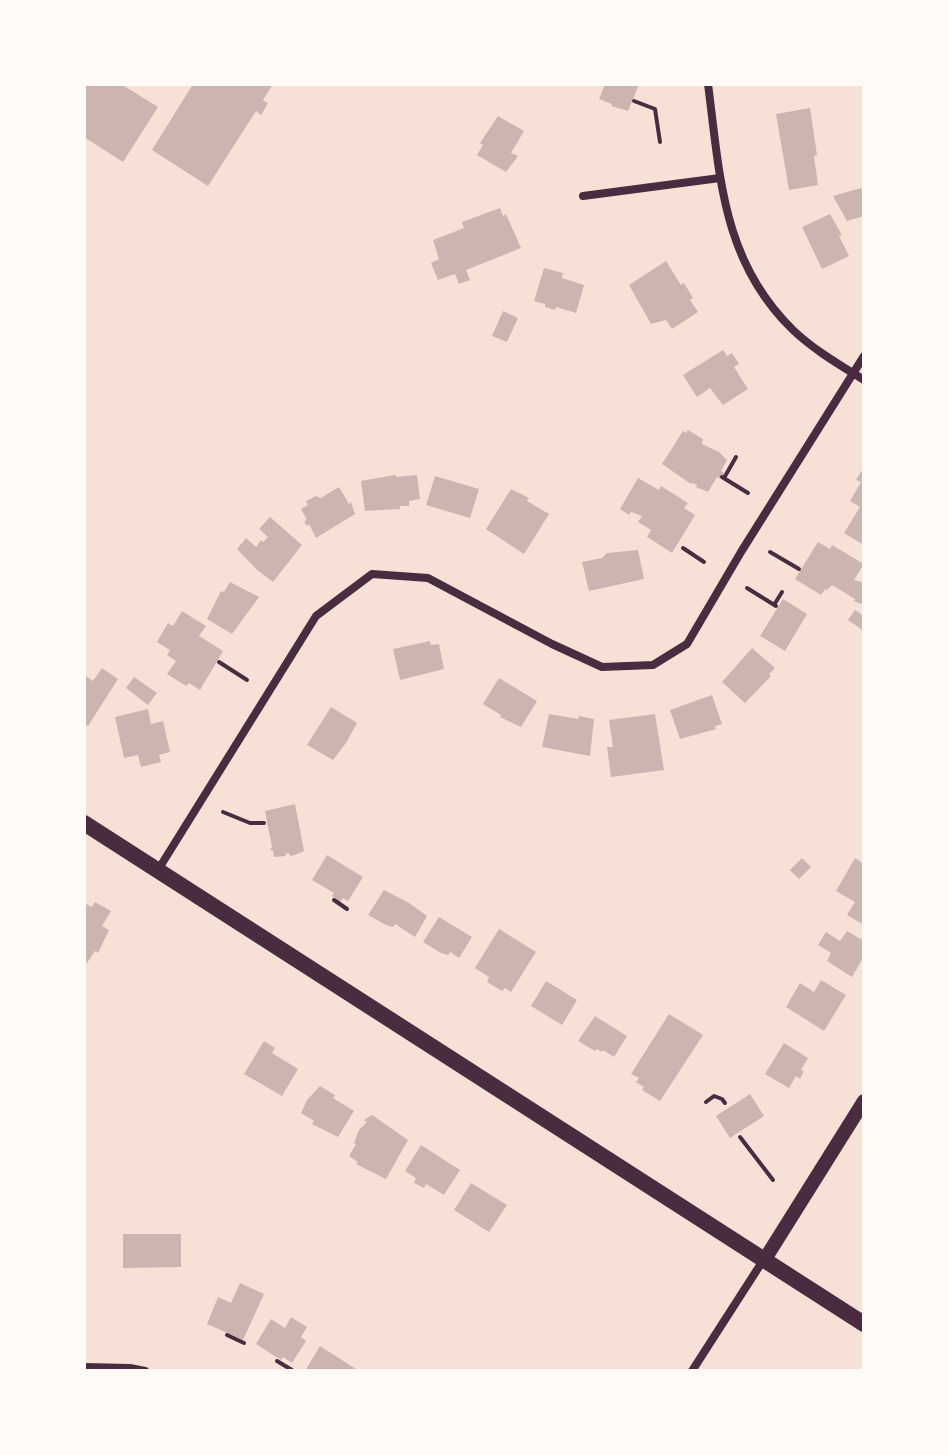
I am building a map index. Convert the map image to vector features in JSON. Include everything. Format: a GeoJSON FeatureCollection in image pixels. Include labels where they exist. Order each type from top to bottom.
{"type":"FeatureCollection","features":[{"type":"Feature","properties":{"kind":"main road"},"geometry":{"type":"LineString","coordinates":[[84,823],[864,1324]]}},
{"type":"Feature","properties":{"kind":"street"},"geometry":{"type":"LineString","coordinates":[[708,84],[720,178],[735,239],[745,265],[763,295],[795,331],[864,380]]}},
{"type":"Feature","properties":{"kind":"street"},"geometry":{"type":"LineString","coordinates":[[583,196],[720,178]]}},
{"type":"Feature","properties":{"kind":"street"},"geometry":{"type":"LineString","coordinates":[[158,870],[316,616],[372,574],[428,578],[602,667],[653,665],[687,644],[864,356]]}},
{"type":"Feature","properties":{"kind":"street"},"geometry":{"type":"LineString","coordinates":[[692,1371],[864,1101]]}},
{"type":"Feature","properties":{"kind":"street"},"geometry":{"type":"LineString","coordinates":[[84,1367],[145,1371]]}},
{"type":"Feature","properties":{"kind":"path"},"geometry":{"type":"LineString","coordinates":[[634,101],[655,109],[660,142]]}},
{"type":"Feature","properties":{"kind":"path"},"geometry":{"type":"LineString","coordinates":[[736,457],[723,478],[748,493]]}},
{"type":"Feature","properties":{"kind":"path"},"geometry":{"type":"LineString","coordinates":[[683,548],[704,562]]}},
{"type":"Feature","properties":{"kind":"path"},"geometry":{"type":"LineString","coordinates":[[770,552],[799,569]]}},
{"type":"Feature","properties":{"kind":"path"},"geometry":{"type":"LineString","coordinates":[[747,588],[775,606],[782,592]]}},
{"type":"Feature","properties":{"kind":"path"},"geometry":{"type":"LineString","coordinates":[[219,662],[247,680]]}},
{"type":"Feature","properties":{"kind":"path"},"geometry":{"type":"LineString","coordinates":[[223,812],[250,823],[264,823]]}},
{"type":"Feature","properties":{"kind":"path"},"geometry":{"type":"LineString","coordinates":[[334,900],[347,909]]}},
{"type":"Feature","properties":{"kind":"path"},"geometry":{"type":"LineString","coordinates":[[706,1102],[714,1096],[725,1103]]}},
{"type":"Feature","properties":{"kind":"path"},"geometry":{"type":"LineString","coordinates":[[740,1137],[773,1180]]}},
{"type":"Feature","properties":{"kind":"path"},"geometry":{"type":"LineString","coordinates":[[227,1335],[244,1343]]}},
{"type":"Feature","properties":{"kind":"path"},"geometry":{"type":"LineString","coordinates":[[277,1361],[292,1370]]}},
{"type":"Feature","properties":{"kind":"building"},"geometry":{"type":"Polygon","coordinates":[[[84,84],[121,84],[158,107],[123,162],[84,137],[84,84]]]}},
{"type":"Feature","properties":{"kind":"building"},"geometry":{"type":"Polygon","coordinates":[[[193,84],[273,84],[263,100],[268,103],[261,115],[256,111],[208,186],[152,150],[193,84]]]}},
{"type":"Feature","properties":{"kind":"building"},"geometry":{"type":"Polygon","coordinates":[[[605,84],[639,84],[628,111],[599,99],[605,84]]]}},
{"type":"Feature","properties":{"kind":"building"},"geometry":{"type":"Polygon","coordinates":[[[810,108],[818,185],[789,190],[776,114],[810,108]]]}},
{"type":"Feature","properties":{"kind":"building"},"geometry":{"type":"Polygon","coordinates":[[[498,116],[524,131],[511,153],[518,156],[506,172],[477,155],[483,145],[480,143],[498,116]]]}},
{"type":"Feature","properties":{"kind":"building"},"geometry":{"type":"Polygon","coordinates":[[[861,188],[864,216],[847,221],[833,196],[861,188]]]}},
{"type":"Feature","properties":{"kind":"building"},"geometry":{"type":"Polygon","coordinates":[[[500,208],[503,216],[506,214],[521,248],[466,270],[470,280],[459,284],[455,274],[438,280],[431,263],[439,259],[433,240],[464,228],[462,222],[500,208]]]}},
{"type":"Feature","properties":{"kind":"building"},"geometry":{"type":"Polygon","coordinates":[[[830,214],[849,256],[822,269],[802,227],[830,214]]]}},
{"type":"Feature","properties":{"kind":"building"},"geometry":{"type":"Polygon","coordinates":[[[666,261],[681,285],[684,283],[698,312],[672,329],[666,320],[651,324],[629,285],[666,261]]]}},
{"type":"Feature","properties":{"kind":"building"},"geometry":{"type":"Polygon","coordinates":[[[544,268],[563,273],[562,278],[584,285],[576,313],[556,307],[555,310],[534,301],[544,268]]]}},
{"type":"Feature","properties":{"kind":"building"},"geometry":{"type":"Polygon","coordinates":[[[503,311],[518,318],[507,342],[492,336],[503,311]]]}},
{"type":"Feature","properties":{"kind":"building"},"geometry":{"type":"Polygon","coordinates":[[[723,350],[727,356],[732,353],[739,364],[734,367],[748,389],[723,405],[710,388],[697,397],[683,375],[723,350]]]}},
{"type":"Feature","properties":{"kind":"building"},"geometry":{"type":"Polygon","coordinates":[[[688,430],[703,439],[702,444],[719,452],[727,460],[721,471],[724,473],[720,479],[717,477],[708,492],[662,464],[683,431],[686,433],[688,430]]]}},
{"type":"Feature","properties":{"kind":"building"},"geometry":{"type":"Polygon","coordinates":[[[864,467],[864,545],[844,533],[860,507],[850,501],[861,482],[856,480],[864,467]]]}},
{"type":"Feature","properties":{"kind":"building"},"geometry":{"type":"Polygon","coordinates":[[[417,475],[420,499],[409,501],[409,506],[400,506],[400,509],[365,511],[361,481],[417,475]]]}},
{"type":"Feature","properties":{"kind":"building"},"geometry":{"type":"Polygon","coordinates":[[[435,476],[479,489],[470,518],[426,505],[435,476]]]}},
{"type":"Feature","properties":{"kind":"building"},"geometry":{"type":"Polygon","coordinates":[[[638,478],[659,490],[661,486],[688,503],[684,508],[695,515],[672,553],[647,537],[651,530],[638,522],[642,516],[631,512],[629,515],[620,509],[638,478]]]}},
{"type":"Feature","properties":{"kind":"building"},"geometry":{"type":"Polygon","coordinates":[[[339,487],[349,504],[351,502],[355,514],[316,538],[309,524],[307,526],[304,522],[307,520],[301,509],[308,505],[306,501],[316,496],[321,498],[339,487]]]}},
{"type":"Feature","properties":{"kind":"building"},"geometry":{"type":"Polygon","coordinates":[[[511,489],[549,514],[524,554],[486,529],[511,489]]]}},
{"type":"Feature","properties":{"kind":"building"},"geometry":{"type":"Polygon","coordinates":[[[270,517],[302,545],[273,582],[237,549],[246,538],[256,547],[261,540],[263,542],[268,537],[259,529],[270,517]]]}},
{"type":"Feature","properties":{"kind":"building"},"geometry":{"type":"Polygon","coordinates":[[[818,542],[830,549],[832,545],[864,564],[854,580],[864,583],[864,605],[832,585],[821,595],[795,579],[818,542]]]}},
{"type":"Feature","properties":{"kind":"building"},"geometry":{"type":"Polygon","coordinates":[[[638,550],[644,579],[589,591],[582,562],[602,558],[607,553],[638,550]]]}},
{"type":"Feature","properties":{"kind":"building"},"geometry":{"type":"Polygon","coordinates":[[[230,582],[259,597],[232,634],[207,619],[221,591],[224,592],[230,582]]]}},
{"type":"Feature","properties":{"kind":"building"},"geometry":{"type":"Polygon","coordinates":[[[783,599],[807,614],[785,651],[760,636],[783,599]]]}},
{"type":"Feature","properties":{"kind":"building"},"geometry":{"type":"Polygon","coordinates":[[[855,610],[864,616],[864,631],[848,620],[855,610]]]}},
{"type":"Feature","properties":{"kind":"building"},"geometry":{"type":"Polygon","coordinates":[[[182,611],[206,626],[199,636],[223,651],[200,690],[189,683],[186,686],[167,674],[176,661],[167,655],[170,650],[157,642],[168,623],[173,626],[182,611]]]}},
{"type":"Feature","properties":{"kind":"building"},"geometry":{"type":"Polygon","coordinates":[[[430,641],[431,645],[439,644],[444,669],[400,680],[393,649],[430,641]]]}},
{"type":"Feature","properties":{"kind":"building"},"geometry":{"type":"Polygon","coordinates":[[[752,648],[775,668],[745,703],[722,682],[752,648]]]}},
{"type":"Feature","properties":{"kind":"building"},"geometry":{"type":"Polygon","coordinates":[[[102,668],[118,679],[88,726],[84,724],[84,675],[93,681],[102,668]]]}},
{"type":"Feature","properties":{"kind":"building"},"geometry":{"type":"Polygon","coordinates":[[[134,677],[157,693],[148,705],[126,688],[134,677]]]}},
{"type":"Feature","properties":{"kind":"building"},"geometry":{"type":"Polygon","coordinates":[[[499,678],[537,701],[521,727],[483,704],[499,678]]]}},
{"type":"Feature","properties":{"kind":"building"},"geometry":{"type":"Polygon","coordinates":[[[712,695],[722,724],[715,726],[716,729],[680,739],[670,710],[712,695]]]}},
{"type":"Feature","properties":{"kind":"building"},"geometry":{"type":"Polygon","coordinates":[[[331,707],[357,723],[333,760],[307,745],[331,707]]]}},
{"type":"Feature","properties":{"kind":"building"},"geometry":{"type":"Polygon","coordinates":[[[148,709],[151,724],[163,721],[170,752],[159,755],[161,762],[141,767],[138,755],[124,758],[115,717],[148,709]]]}},
{"type":"Feature","properties":{"kind":"building"},"geometry":{"type":"Polygon","coordinates":[[[549,714],[594,719],[590,756],[542,747],[549,714]]]}},
{"type":"Feature","properties":{"kind":"building"},"geometry":{"type":"Polygon","coordinates":[[[655,714],[664,770],[611,777],[607,747],[613,747],[609,720],[655,714]]]}},
{"type":"Feature","properties":{"kind":"building"},"geometry":{"type":"Polygon","coordinates":[[[295,804],[304,851],[274,857],[273,850],[270,850],[265,811],[295,804]]]}},
{"type":"Feature","properties":{"kind":"building"},"geometry":{"type":"Polygon","coordinates":[[[327,855],[363,877],[348,901],[343,898],[340,902],[332,896],[334,893],[312,880],[327,855]]]}},
{"type":"Feature","properties":{"kind":"building"},"geometry":{"type":"Polygon","coordinates":[[[802,858],[811,867],[799,879],[790,870],[802,858]]]}},
{"type":"Feature","properties":{"kind":"building"},"geometry":{"type":"Polygon","coordinates":[[[855,858],[864,864],[864,925],[847,915],[855,902],[836,891],[855,858]]]}},
{"type":"Feature","properties":{"kind":"building"},"geometry":{"type":"Polygon","coordinates":[[[384,890],[427,916],[415,937],[395,924],[393,927],[386,925],[368,915],[384,890]]]}},
{"type":"Feature","properties":{"kind":"building"},"geometry":{"type":"Polygon","coordinates":[[[95,902],[111,911],[102,926],[109,930],[98,953],[95,951],[87,963],[84,961],[84,903],[92,907],[95,902]]]}},
{"type":"Feature","properties":{"kind":"building"},"geometry":{"type":"Polygon","coordinates":[[[439,917],[472,937],[459,958],[450,952],[448,955],[441,953],[423,942],[439,917]]]}},
{"type":"Feature","properties":{"kind":"building"},"geometry":{"type":"Polygon","coordinates":[[[499,929],[536,952],[511,992],[505,988],[502,991],[487,982],[489,977],[475,968],[499,929]]]}},
{"type":"Feature","properties":{"kind":"building"},"geometry":{"type":"Polygon","coordinates":[[[847,931],[864,941],[864,956],[852,977],[827,961],[831,953],[818,945],[826,932],[840,941],[847,931]]]}},
{"type":"Feature","properties":{"kind":"building"},"geometry":{"type":"Polygon","coordinates":[[[821,980],[846,995],[824,1031],[786,1007],[800,983],[814,992],[821,980]]]}},
{"type":"Feature","properties":{"kind":"building"},"geometry":{"type":"Polygon","coordinates":[[[546,981],[577,1000],[562,1025],[531,1006],[546,981]]]}},
{"type":"Feature","properties":{"kind":"building"},"geometry":{"type":"Polygon","coordinates":[[[669,1014],[703,1035],[660,1101],[642,1090],[644,1087],[636,1082],[639,1078],[631,1074],[669,1014]]]}},
{"type":"Feature","properties":{"kind":"building"},"geometry":{"type":"Polygon","coordinates":[[[595,1016],[627,1036],[614,1057],[578,1041],[595,1016]]]}},
{"type":"Feature","properties":{"kind":"building"},"geometry":{"type":"Polygon","coordinates":[[[264,1041],[275,1048],[272,1053],[298,1069],[282,1096],[244,1074],[264,1041]]]}},
{"type":"Feature","properties":{"kind":"building"},"geometry":{"type":"Polygon","coordinates":[[[784,1043],[808,1058],[800,1079],[796,1076],[789,1088],[765,1074],[784,1043]]]}},
{"type":"Feature","properties":{"kind":"building"},"geometry":{"type":"Polygon","coordinates":[[[320,1086],[354,1111],[338,1137],[312,1124],[314,1121],[301,1113],[307,1100],[320,1086]]]}},
{"type":"Feature","properties":{"kind":"building"},"geometry":{"type":"Polygon","coordinates":[[[750,1094],[764,1116],[730,1138],[716,1116],[750,1094]]]}},
{"type":"Feature","properties":{"kind":"building"},"geometry":{"type":"Polygon","coordinates":[[[372,1115],[408,1140],[386,1179],[356,1164],[358,1162],[349,1156],[359,1130],[367,1122],[364,1120],[372,1115]]]}},
{"type":"Feature","properties":{"kind":"building"},"geometry":{"type":"Polygon","coordinates":[[[421,1145],[460,1170],[444,1195],[426,1184],[424,1188],[414,1183],[416,1178],[405,1171],[421,1145]]]}},
{"type":"Feature","properties":{"kind":"building"},"geometry":{"type":"Polygon","coordinates":[[[471,1183],[507,1205],[489,1232],[454,1210],[471,1183]]]}},
{"type":"Feature","properties":{"kind":"building"},"geometry":{"type":"Polygon","coordinates":[[[123,1234],[181,1234],[181,1267],[123,1268],[123,1234]]]}},
{"type":"Feature","properties":{"kind":"building"},"geometry":{"type":"Polygon","coordinates":[[[240,1283],[264,1294],[243,1340],[207,1324],[218,1297],[231,1303],[240,1283]]]}},
{"type":"Feature","properties":{"kind":"building"},"geometry":{"type":"Polygon","coordinates":[[[291,1317],[307,1327],[301,1337],[306,1341],[292,1363],[283,1357],[281,1360],[256,1344],[271,1319],[285,1328],[291,1317]]]}},
{"type":"Feature","properties":{"kind":"building"},"geometry":{"type":"Polygon","coordinates":[[[320,1346],[356,1369],[305,1371],[320,1346]]]}}]}
